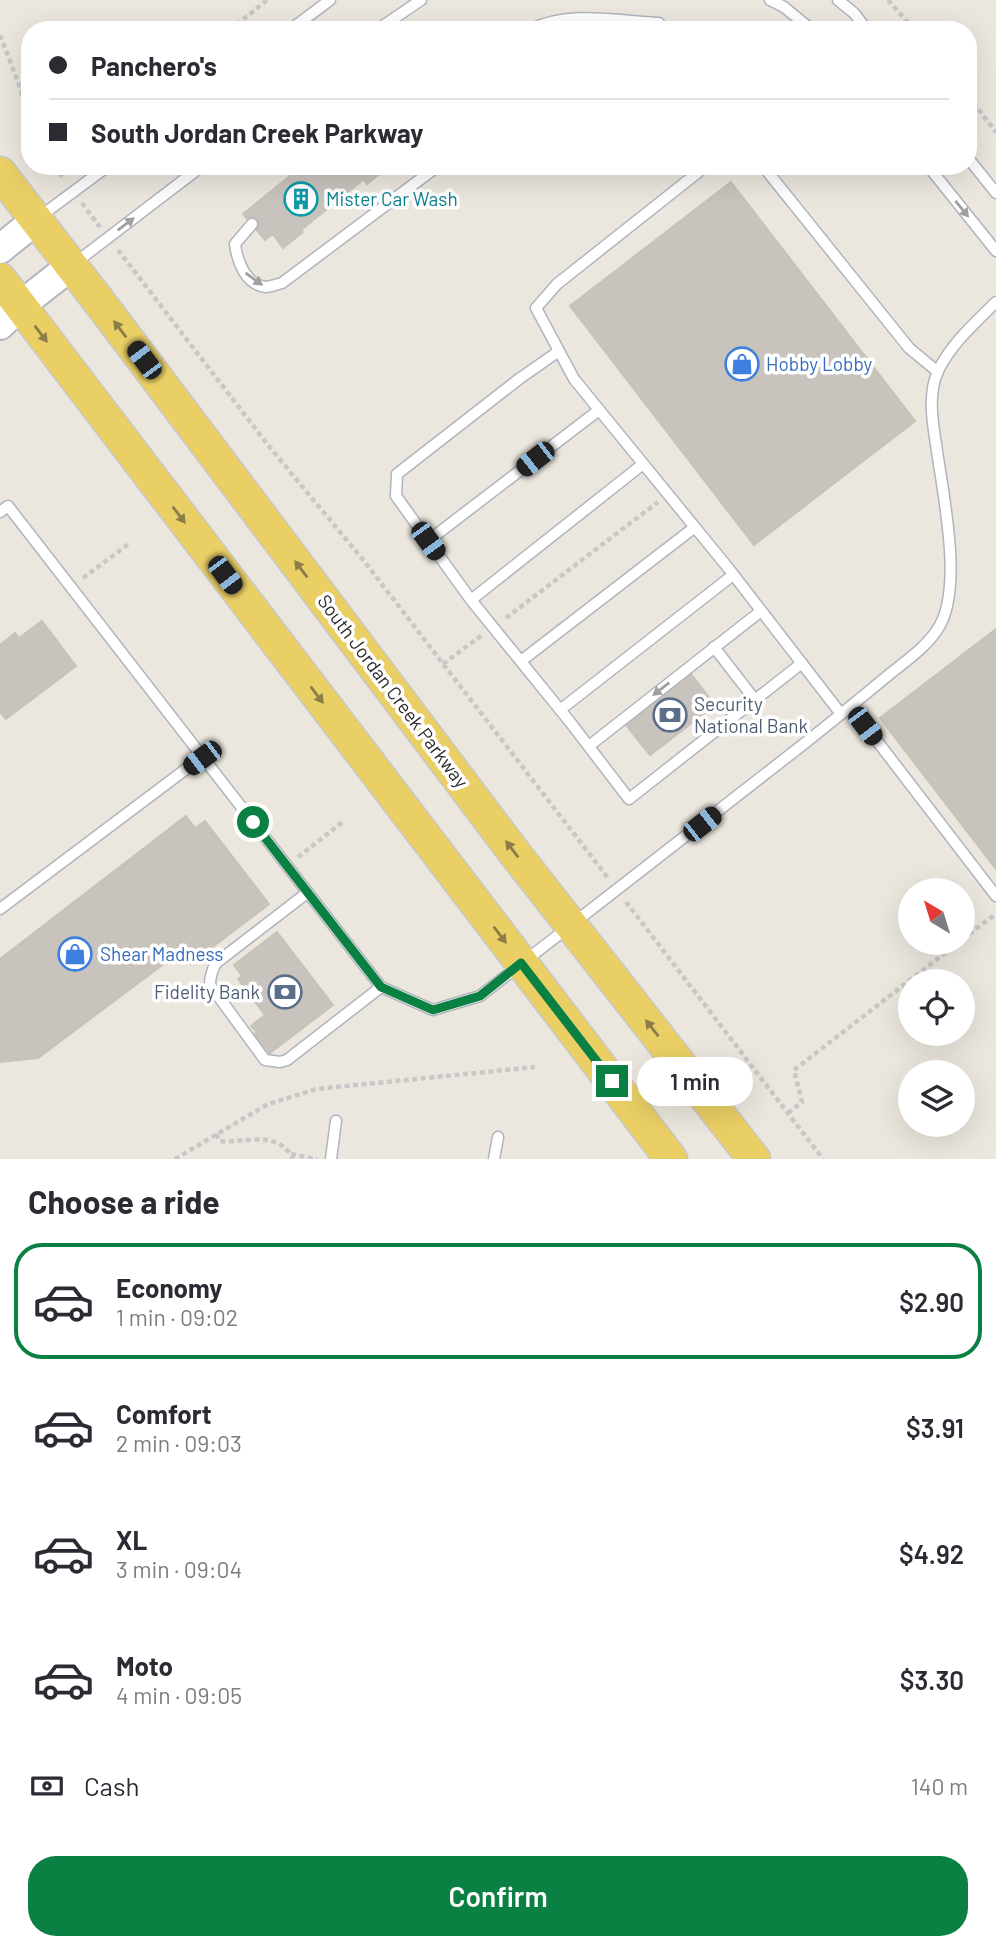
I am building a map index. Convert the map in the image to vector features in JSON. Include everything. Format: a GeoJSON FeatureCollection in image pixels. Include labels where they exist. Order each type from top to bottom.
{"type":"FeatureCollection","features":[{"type":"Feature","properties":{"kind":"main road","name":"South Jordan Creek Parkway"},"geometry":{"type":"LineString","coordinates":[[0,173],[513,851],[754,1159]]}},
{"type":"Feature","properties":{"kind":"main road"},"geometry":{"type":"LineString","coordinates":[[0,279],[10,315],[521,963],[671,1159]]}},
{"type":"Feature","properties":{"kind":"street"},"geometry":{"type":"LineString","coordinates":[[0,249],[36,220]]}},
{"type":"Feature","properties":{"kind":"street"},"geometry":{"type":"LineString","coordinates":[[10,315],[72,265]]}},
{"type":"Feature","properties":{"kind":"lane"},"geometry":{"type":"LineString","coordinates":[[302,21],[330,0]]}},
{"type":"Feature","properties":{"kind":"lane"},"geometry":{"type":"LineString","coordinates":[[390,21],[421,0]]}},
{"type":"Feature","properties":{"kind":"lane"},"geometry":{"type":"LineString","coordinates":[[771,0],[801,21]]}},
{"type":"Feature","properties":{"kind":"lane"},"geometry":{"type":"LineString","coordinates":[[838,0],[860,21]]}},
{"type":"Feature","properties":{"kind":"lane"},"geometry":{"type":"LineString","coordinates":[[551,21],[569,18],[623,21]]}},
{"type":"Feature","properties":{"kind":"lane"},"geometry":{"type":"LineString","coordinates":[[977,169],[996,193]]}},
{"type":"Feature","properties":{"kind":"lane"},"geometry":{"type":"LineString","coordinates":[[36,220],[96,175]]}},
{"type":"Feature","properties":{"kind":"lane"},"geometry":{"type":"LineString","coordinates":[[72,265],[190,175]]}},
{"type":"Feature","properties":{"kind":"lane"},"geometry":{"type":"LineString","coordinates":[[252,224],[235,244],[236,257],[243,271],[253,281],[265,287],[282,283],[426,175]]}},
{"type":"Feature","properties":{"kind":"lane"},"geometry":{"type":"LineString","coordinates":[[695,175],[557,284],[536,308],[574,379],[695,527],[841,714]]}},
{"type":"Feature","properties":{"kind":"lane"},"geometry":{"type":"LineString","coordinates":[[770,175],[909,348],[938,372]]}},
{"type":"Feature","properties":{"kind":"lane"},"geometry":{"type":"LineString","coordinates":[[935,175],[996,251]]}},
{"type":"Feature","properties":{"kind":"lane"},"geometry":{"type":"LineString","coordinates":[[0,512],[8,506],[381,987],[433,1010],[480,996],[841,714],[915,653],[938,630],[946,611],[951,582],[948,536],[932,414],[933,387],[947,356],[970,328],[996,303]]}},
{"type":"Feature","properties":{"kind":"lane"},"geometry":{"type":"LineString","coordinates":[[559,351],[397,474],[396,496],[471,600],[629,799],[802,663]]}},
{"type":"Feature","properties":{"kind":"lane"},"geometry":{"type":"LineString","coordinates":[[428,541],[599,410]]}},
{"type":"Feature","properties":{"kind":"lane"},"geometry":{"type":"LineString","coordinates":[[471,600],[643,464]]}},
{"type":"Feature","properties":{"kind":"lane"},"geometry":{"type":"LineString","coordinates":[[521,661],[695,527]]}},
{"type":"Feature","properties":{"kind":"lane"},"geometry":{"type":"LineString","coordinates":[[560,710],[733,575]]}},
{"type":"Feature","properties":{"kind":"lane"},"geometry":{"type":"LineString","coordinates":[[589,746],[761,611]]}},
{"type":"Feature","properties":{"kind":"lane"},"geometry":{"type":"LineString","coordinates":[[714,647],[755,700]]}},
{"type":"Feature","properties":{"kind":"lane"},"geometry":{"type":"LineString","coordinates":[[851,706],[996,896]]}},
{"type":"Feature","properties":{"kind":"lane"},"geometry":{"type":"LineString","coordinates":[[0,909],[202,758]]}},
{"type":"Feature","properties":{"kind":"lane"},"geometry":{"type":"LineString","coordinates":[[307,893],[216,963],[210,977],[210,985],[258,1052],[265,1060],[287,1060],[381,987]]}},
{"type":"Feature","properties":{"kind":"lane"},"geometry":{"type":"LineString","coordinates":[[331,1159],[337,1121]]}},
{"type":"Feature","properties":{"kind":"lane"},"geometry":{"type":"LineString","coordinates":[[494,1159],[498,1137]]}},
{"type":"Feature","properties":{"kind":"path"},"geometry":{"type":"LineString","coordinates":[[241,21],[267,0]]}},
{"type":"Feature","properties":{"kind":"path"},"geometry":{"type":"LineString","coordinates":[[888,0],[907,21]]}},
{"type":"Feature","properties":{"kind":"path"},"geometry":{"type":"LineString","coordinates":[[0,35],[21,92]]}},
{"type":"Feature","properties":{"kind":"path"},"geometry":{"type":"LineString","coordinates":[[977,108],[996,132]]}},
{"type":"Feature","properties":{"kind":"path"},"geometry":{"type":"LineString","coordinates":[[145,285],[268,445],[364,561],[603,872]]}},
{"type":"Feature","properties":{"kind":"path"},"geometry":{"type":"LineString","coordinates":[[443,664],[668,494]]}},
{"type":"Feature","properties":{"kind":"path"},"geometry":{"type":"LineString","coordinates":[[71,588],[130,543]]}},
{"type":"Feature","properties":{"kind":"path"},"geometry":{"type":"LineString","coordinates":[[286,866],[344,821]]}},
{"type":"Feature","properties":{"kind":"path"},"geometry":{"type":"LineString","coordinates":[[632,909],[823,1159]]}},
{"type":"Feature","properties":{"kind":"path"},"geometry":{"type":"LineString","coordinates":[[975,930],[996,914]]}},
{"type":"Feature","properties":{"kind":"path"},"geometry":{"type":"LineString","coordinates":[[788,1112],[802,1102],[794,1070],[941,956]]}},
{"type":"Feature","properties":{"kind":"path"},"geometry":{"type":"LineString","coordinates":[[175,1159],[268,1104],[317,1089],[535,1067]]}},
{"type":"Feature","properties":{"kind":"path"},"geometry":{"type":"LineString","coordinates":[[216,1134],[220,1142],[260,1139],[279,1143],[292,1156],[318,1159]]}},
{"type":"Feature","properties":{"kind":"building","name":"Mister Car Wash"},"geometry":{"type":"Polygon","coordinates":[[[291,175],[378,175],[367,184],[364,179],[283,248],[273,234],[265,240],[243,214],[291,175]]]}},
{"type":"Feature","properties":{"kind":"building","name":"Hobby Lobby"},"geometry":{"type":"Polygon","coordinates":[[[731,182],[915,421],[754,545],[570,306],[731,182]]]}},
{"type":"Feature","properties":{"kind":"building"},"geometry":{"type":"Polygon","coordinates":[[[42,621],[76,666],[6,719],[0,712],[0,645],[15,633],[19,638],[42,621]]]}},
{"type":"Feature","properties":{"kind":"building"},"geometry":{"type":"Polygon","coordinates":[[[996,629],[996,869],[880,718],[996,629]]]}},
{"type":"Feature","properties":{"kind":"building","name":"Security National Bank"},"geometry":{"type":"Polygon","coordinates":[[[691,674],[715,705],[650,755],[626,725],[691,674]]]}},
{"type":"Feature","properties":{"kind":"building"},"geometry":{"type":"Polygon","coordinates":[[[186,816],[195,828],[205,821],[269,904],[190,964],[181,951],[38,1058],[0,1062],[0,959],[186,816]]]}},
{"type":"Feature","properties":{"kind":"building","name":"Fidelity Bank"},"geometry":{"type":"Polygon","coordinates":[[[277,932],[333,1005],[266,1056],[251,1037],[257,1032],[251,1026],[265,1015],[238,979],[242,976],[234,965],[277,932]]]}},
{"type":"Feature","properties":{"kind":"place","name":"Mister Car Wash"},"geometry":{"type":"Point","coordinates":[301,199]}},
{"type":"Feature","properties":{"kind":"place","name":"Hobby Lobby"},"geometry":{"type":"Point","coordinates":[742,364]}},
{"type":"Feature","properties":{"kind":"place","name":"Security National Bank"},"geometry":{"type":"Point","coordinates":[670,715]}},
{"type":"Feature","properties":{"kind":"place","name":"Shear Madness"},"geometry":{"type":"Point","coordinates":[75,954]}},
{"type":"Feature","properties":{"kind":"place","name":"Fidelity Bank"},"geometry":{"type":"Point","coordinates":[285,992]}},
{"type":"Feature","properties":{"kind":"route"},"geometry":{"type":"LineString","coordinates":[[253,822],[381,987],[433,1010],[480,996],[521,963],[612,1081]]}}]}
